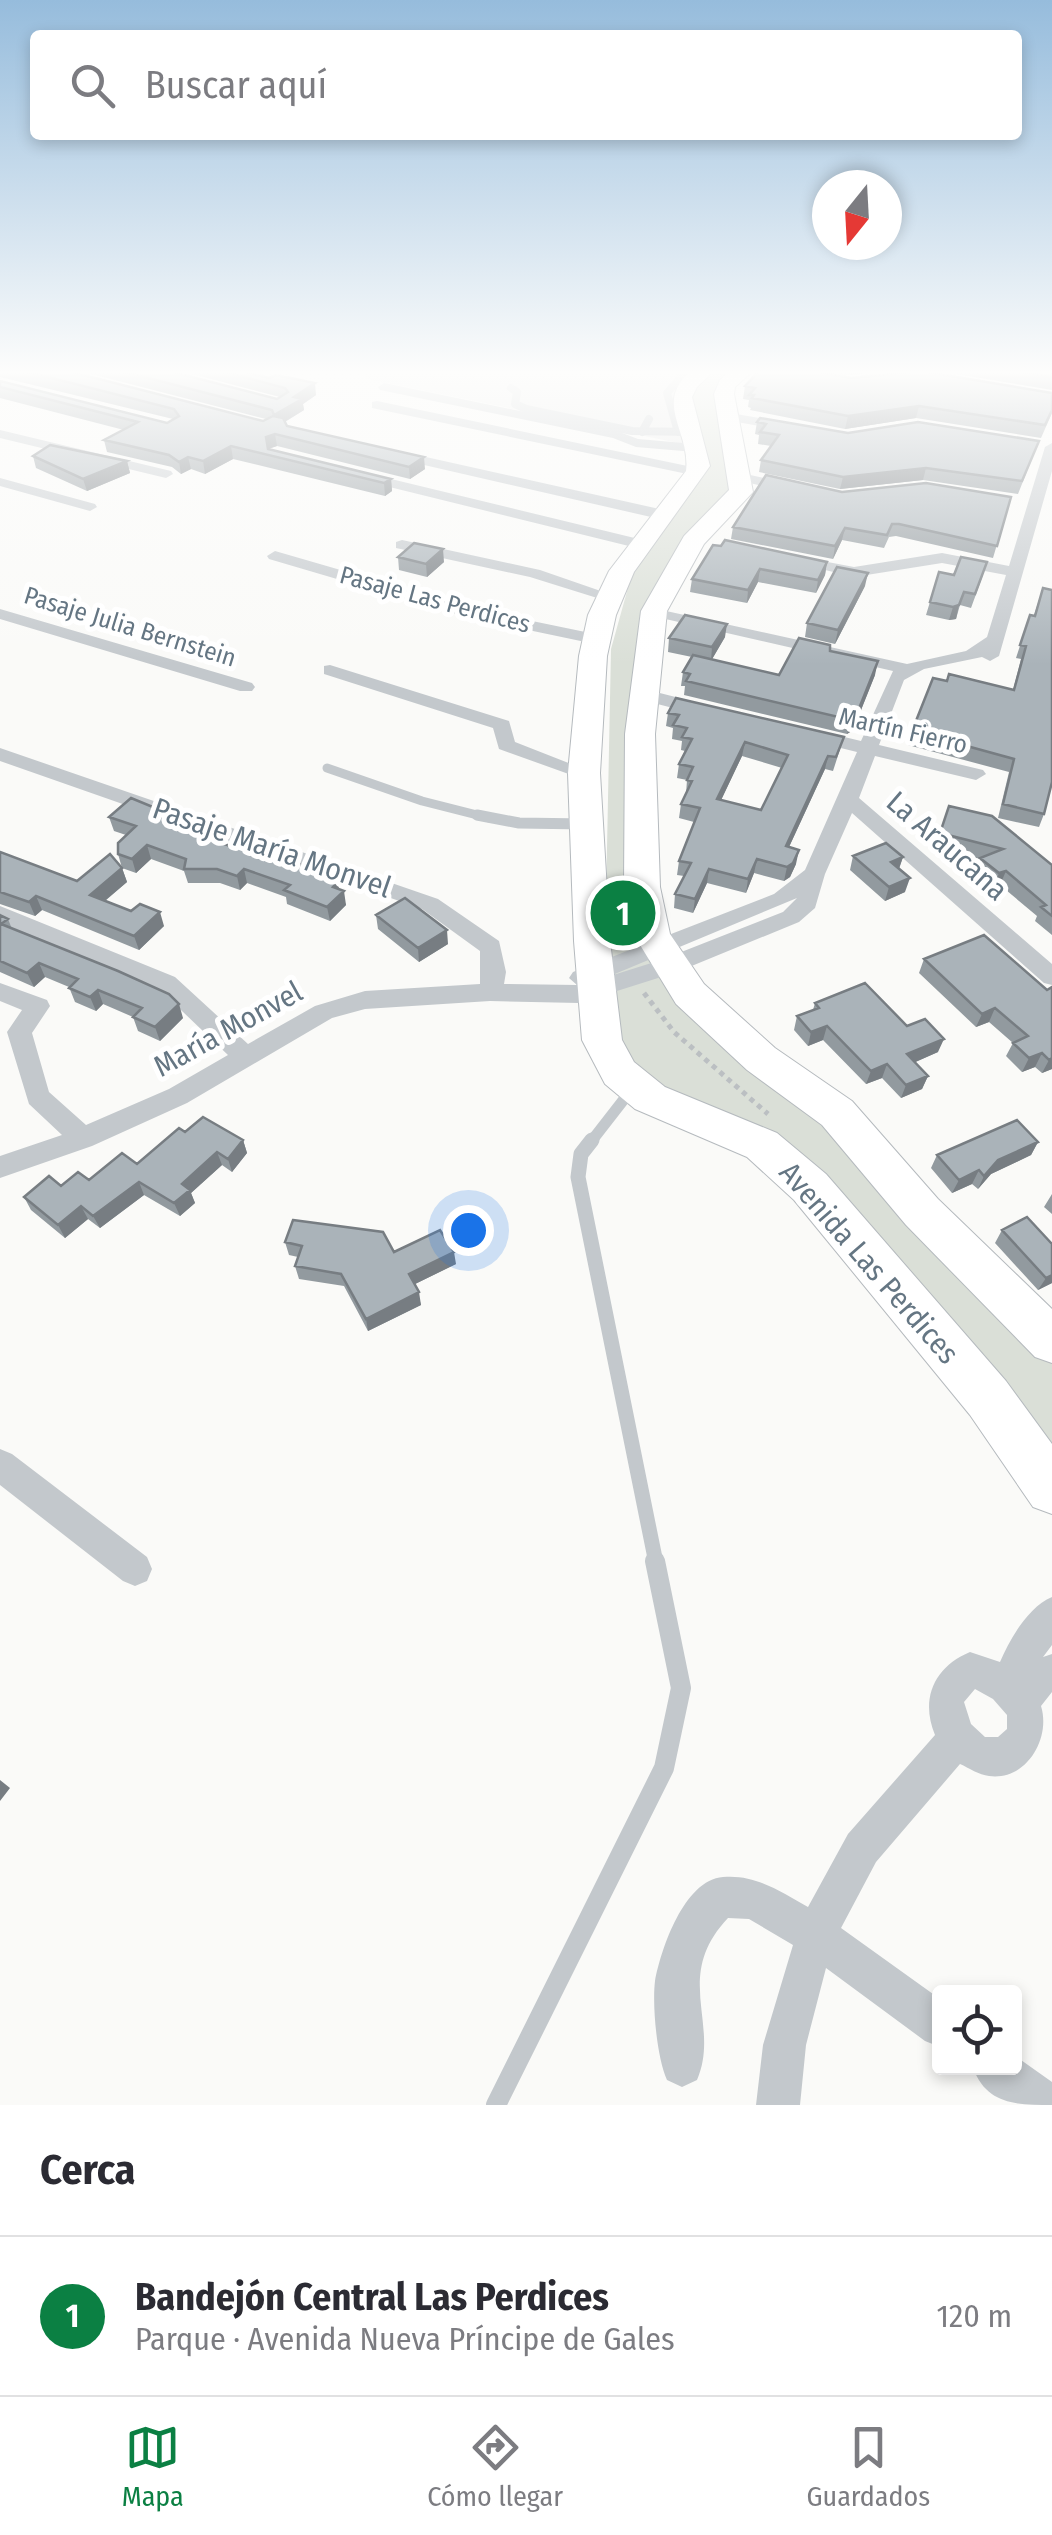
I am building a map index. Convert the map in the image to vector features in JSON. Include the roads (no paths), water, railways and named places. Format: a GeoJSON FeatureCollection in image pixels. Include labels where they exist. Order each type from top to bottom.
{"type":"FeatureCollection","features":[{"type":"Feature","properties":{"kind":"main road","name":"Avenida Las Perdices"},"geometry":{"type":"LineString","coordinates":[[682,468],[664,515],[610,597],[595,639],[584,773],[583,986],[602,1040],[619,1073],[633,1087],[650,1098],[762,1145],[810,1187],[988,1398],[1052,1488]]}},
{"type":"Feature","properties":{"kind":"main road"},"geometry":{"type":"LineString","coordinates":[[740,468],[740,492],[654,611],[640,734],[642,887],[648,920],[664,957],[690,994],[736,1037],[837,1113],[922,1212],[1049,1331]]}},
{"type":"Feature","properties":{"kind":"street"},"geometry":{"type":"LineString","coordinates":[[142,468],[166,474]]}},
{"type":"Feature","properties":{"kind":"street"},"geometry":{"type":"LineString","coordinates":[[458,468],[664,515]]}},
{"type":"Feature","properties":{"kind":"street"},"geometry":{"type":"LineString","coordinates":[[887,700],[920,680],[975,668],[989,658],[1046,468]]}},
{"type":"Feature","properties":{"kind":"street"},"geometry":{"type":"LineString","coordinates":[[334,469],[642,544]]}},
{"type":"Feature","properties":{"kind":"street"},"geometry":{"type":"LineString","coordinates":[[742,477],[803,491]]}},
{"type":"Feature","properties":{"kind":"street"},"geometry":{"type":"LineString","coordinates":[[0,482],[90,507]]}},
{"type":"Feature","properties":{"kind":"street"},"geometry":{"type":"LineString","coordinates":[[1016,503],[1034,506]]}},
{"type":"Feature","properties":{"kind":"street","name":"Pasaje Las Perdices"},"geometry":{"type":"LineString","coordinates":[[402,545],[534,573],[610,597]]}},
{"type":"Feature","properties":{"kind":"street","name":"Pasaje Las Perdices"},"geometry":{"type":"LineString","coordinates":[[275,556],[472,613],[595,639]]}},
{"type":"Feature","properties":{"kind":"street"},"geometry":{"type":"LineString","coordinates":[[787,560],[854,572],[942,558],[1014,572]]}},
{"type":"Feature","properties":{"kind":"street"},"geometry":{"type":"LineString","coordinates":[[654,611],[906,669],[974,656],[994,640]]}},
{"type":"Feature","properties":{"kind":"street","name":"Pasaje Julia Bernstein"},"geometry":{"type":"LineString","coordinates":[[0,614],[246,687]]}},
{"type":"Feature","properties":{"kind":"street","name":"María Monvel"},"geometry":{"type":"LineString","coordinates":[[0,1167],[83,1138],[178,1096],[324,1012],[364,1000],[583,986],[792,917],[804,908],[814,874],[896,676],[906,669]]}},
{"type":"Feature","properties":{"kind":"street"},"geometry":{"type":"LineString","coordinates":[[330,670],[502,725],[506,745],[584,773]]}},
{"type":"Feature","properties":{"kind":"street"},"geometry":{"type":"LineString","coordinates":[[644,696],[718,713]]}},
{"type":"Feature","properties":{"kind":"street","name":"Martín Fierro"},"geometry":{"type":"LineString","coordinates":[[793,731],[976,774]]}},
{"type":"Feature","properties":{"kind":"street","name":"Pasaje María Monvel"},"geometry":{"type":"LineString","coordinates":[[0,754],[430,904],[490,947],[494,972],[490,992]]}},
{"type":"Feature","properties":{"kind":"street","name":"La Araucana"},"geometry":{"type":"LineString","coordinates":[[848,799],[1052,977]]}},
{"type":"Feature","properties":{"kind":"street"},"geometry":{"type":"LineString","coordinates":[[0,914],[167,983],[247,1058]]}},
{"type":"Feature","properties":{"kind":"street"},"geometry":{"type":"LineString","coordinates":[[0,992],[38,1006],[19,1032],[38,1097],[83,1138]]}},
{"type":"Feature","properties":{"kind":"street"},"geometry":{"type":"LineString","coordinates":[[0,1465],[135,1569]]}},
{"type":"Feature","properties":{"kind":"street"},"geometry":{"type":"LineString","coordinates":[[1015,1694],[1020,1658],[1052,1616]]}},
{"type":"Feature","properties":{"kind":"street"},"geometry":{"type":"LineString","coordinates":[[970,1670],[990,1672],[1015,1694],[1026,1723],[1022,1742],[1011,1755],[994,1759],[974,1753],[957,1738],[946,1717],[945,1695],[953,1678],[970,1670]]}},
{"type":"Feature","properties":{"kind":"street"},"geometry":{"type":"LineString","coordinates":[[1015,1694],[1052,1672]]}},
{"type":"Feature","properties":{"kind":"street"},"geometry":{"type":"LineString","coordinates":[[778,2105],[779,2072],[816,1936],[853,1860],[957,1738]]}},
{"type":"Feature","properties":{"kind":"street"},"geometry":{"type":"LineString","coordinates":[[682,2065],[676,1983],[693,1924],[720,1897],[754,1900],[816,1936],[932,2020]]}},
{"type":"Feature","properties":{"kind":"street"},"geometry":{"type":"LineString","coordinates":[[1005,2075],[1046,2105]]}},
{"type":"Feature","properties":{"kind":"lane"},"geometry":{"type":"LineString","coordinates":[[327,768],[482,819],[542,826],[586,824]]}},
{"type":"Feature","properties":{"kind":"lane"},"geometry":{"type":"LineString","coordinates":[[496,2105],[664,1768],[677,1716],[680,1688],[674,1644],[578,1177],[580,1154],[633,1087]]}},
{"type":"Feature","properties":{"kind":"place","name":"Bandejón Central Las Perdices"},"geometry":{"type":"Point","coordinates":[623,913]}}]}
